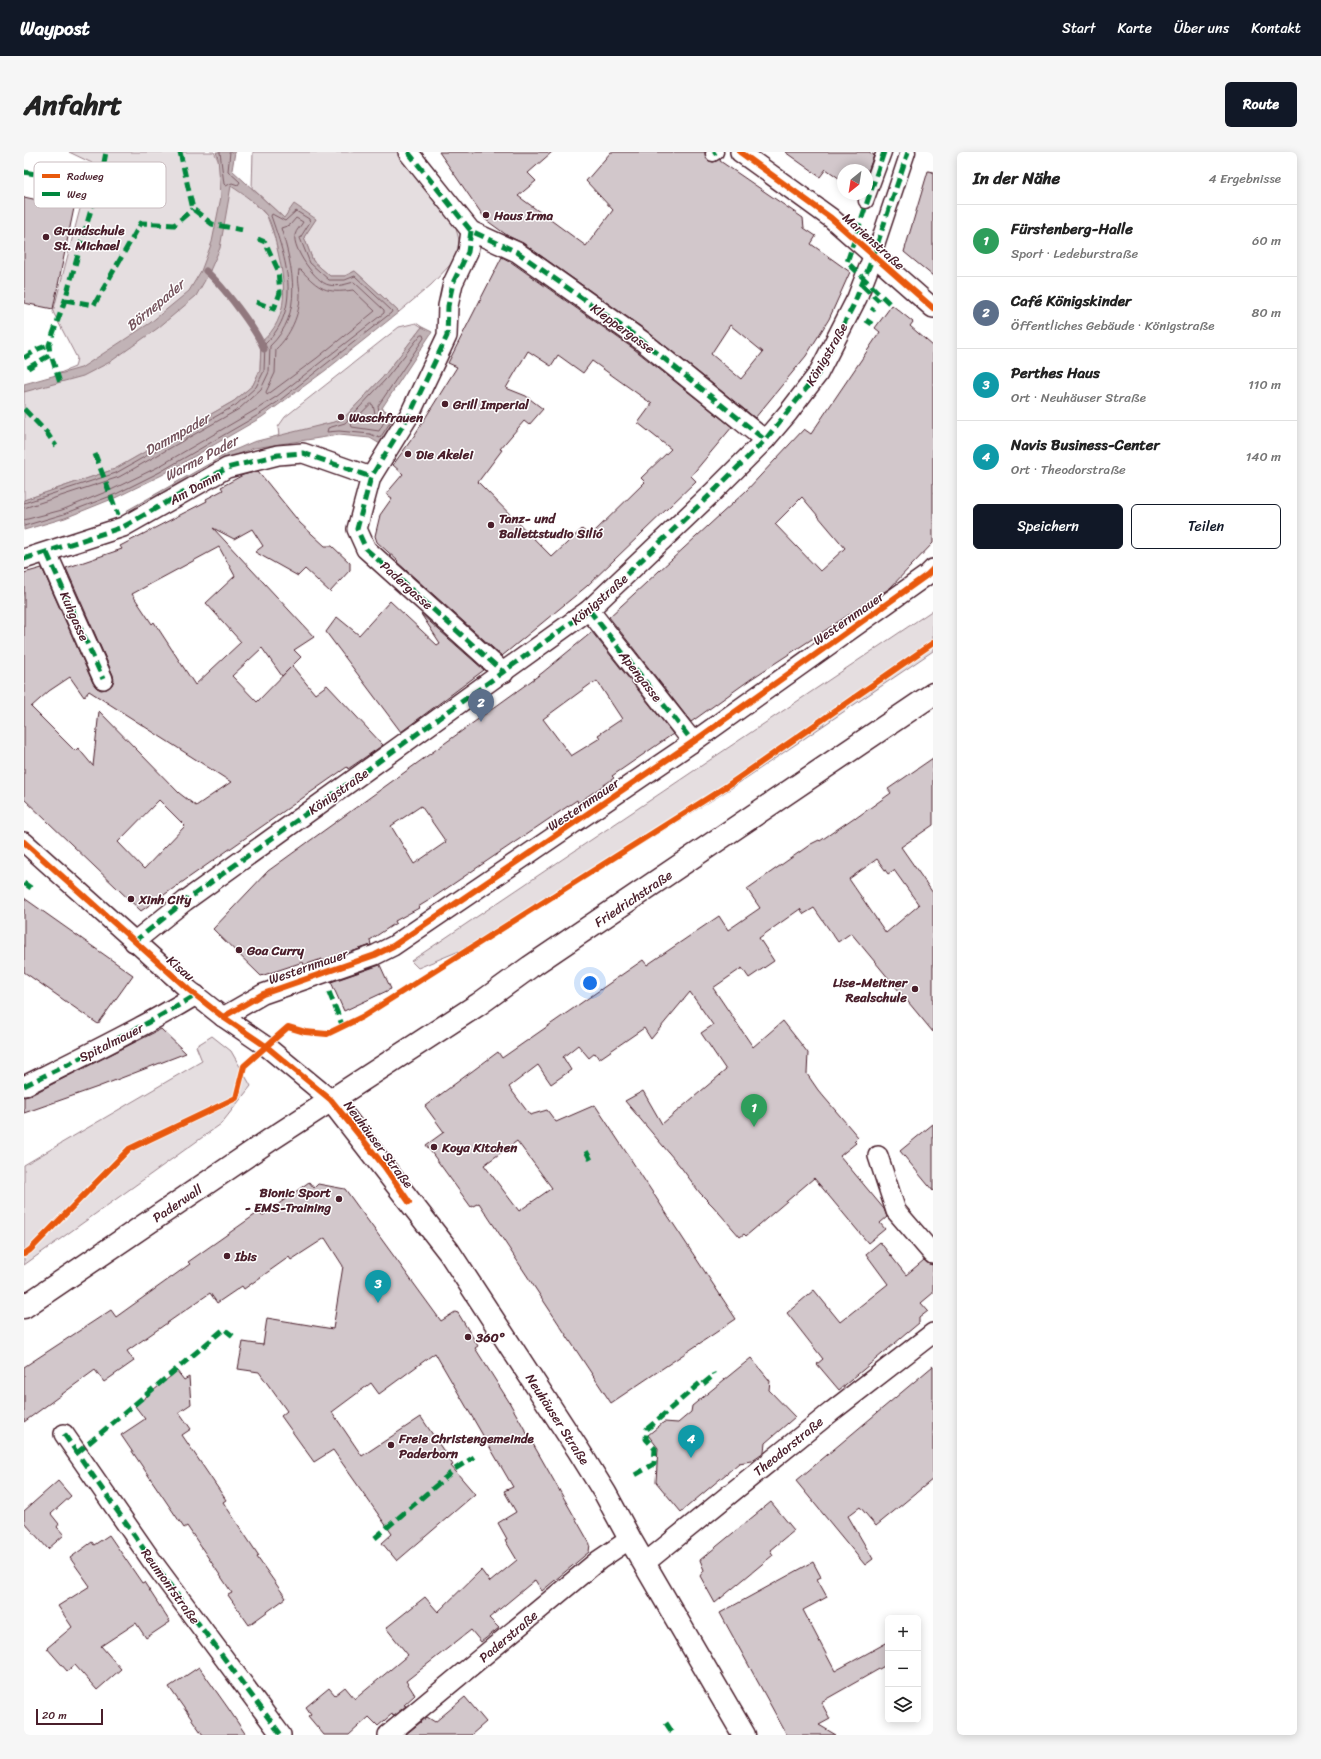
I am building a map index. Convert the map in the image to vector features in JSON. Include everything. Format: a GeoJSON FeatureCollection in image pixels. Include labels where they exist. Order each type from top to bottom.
{"type":"FeatureCollection","features":[{"type":"Feature","properties":{"kind":"main road","name":"Friedrichstraße"},"geometry":{"type":"LineString","coordinates":[[331,1100],[479,1004],[530,967],[933,694]]}},
{"type":"Feature","properties":{"kind":"main road","name":"Paderwall"},"geometry":{"type":"LineString","coordinates":[[24,1306],[331,1100]]}},
{"type":"Feature","properties":{"kind":"main road","name":"Neuhäuser Straße"},"geometry":{"type":"LineString","coordinates":[[331,1100],[449,1252],[579,1451],[605,1493],[630,1539],[744,1735]]}},
{"type":"Feature","properties":{"kind":"street"},"geometry":{"type":"LineString","coordinates":[[408,152],[471,231]]}},
{"type":"Feature","properties":{"kind":"street","name":"Marienstraße"},"geometry":{"type":"LineString","coordinates":[[740,152],[831,218],[933,308]]}},
{"type":"Feature","properties":{"kind":"street"},"geometry":{"type":"LineString","coordinates":[[866,201],[884,152]]}},
{"type":"Feature","properties":{"kind":"street","name":"Königstraße"},"geometry":{"type":"LineString","coordinates":[[134,942],[185,901],[590,610],[712,494],[765,440],[818,374],[855,302],[874,257],[908,152]]}},
{"type":"Feature","properties":{"kind":"street","name":"Kleppergasse"},"geometry":{"type":"LineString","coordinates":[[471,231],[517,252],[641,340],[765,440]]}},
{"type":"Feature","properties":{"kind":"street","name":"Padergasse"},"geometry":{"type":"LineString","coordinates":[[471,231],[468,252],[453,284],[448,306],[447,336],[410,414],[371,477],[357,529],[366,549],[504,673]]}},
{"type":"Feature","properties":{"kind":"street","name":"Am Damm"},"geometry":{"type":"LineString","coordinates":[[24,559],[47,553],[123,527],[227,468],[278,455],[303,453],[371,477]]}},
{"type":"Feature","properties":{"kind":"street","name":"Kuhgasse"},"geometry":{"type":"LineString","coordinates":[[47,553],[103,679]]}},
{"type":"Feature","properties":{"kind":"street","name":"Westernmauer"},"geometry":{"type":"LineString","coordinates":[[223,1017],[262,994],[375,955],[393,946],[693,742],[921,580],[933,569]]}},
{"type":"Feature","properties":{"kind":"street","name":"Apengasse"},"geometry":{"type":"LineString","coordinates":[[590,610],[693,742]]}},
{"type":"Feature","properties":{"kind":"street","name":"Kisau"},"geometry":{"type":"LineString","coordinates":[[24,842],[134,942],[196,995],[223,1017],[267,1047],[331,1100]]}},
{"type":"Feature","properties":{"kind":"street","name":"Spitalmauer"},"geometry":{"type":"LineString","coordinates":[[24,1086],[166,1014],[196,995]]}},
{"type":"Feature","properties":{"kind":"street"},"geometry":{"type":"LineString","coordinates":[[878,1156],[896,1211],[933,1254]]}},
{"type":"Feature","properties":{"kind":"street","name":"Theodorstraße"},"geometry":{"type":"LineString","coordinates":[[645,1563],[831,1412],[933,1333]]}},
{"type":"Feature","properties":{"kind":"street","name":"Reumontstraße"},"geometry":{"type":"LineString","coordinates":[[64,1434],[152,1560],[281,1735]]}},
{"type":"Feature","properties":{"kind":"street","name":"Paderstraße"},"geometry":{"type":"LineString","coordinates":[[388,1735],[599,1560],[630,1539]]}},
{"type":"Feature","properties":{"kind":"shaded area"},"geometry":{"type":"Polygon","coordinates":[[[69,152],[214,152],[224,172],[267,216],[276,241],[283,272],[285,296],[280,319],[270,335],[261,342],[260,370],[253,385],[234,401],[115,469],[24,500],[24,391],[52,383],[60,373],[75,367],[77,358],[53,312],[80,208],[166,208],[166,162],[90,162],[69,152]]]}},
{"type":"Feature","properties":{"kind":"shaded area"},"geometry":{"type":"Polygon","coordinates":[[[253,152],[399,152],[454,221],[459,240],[458,252],[452,263],[431,285],[399,312],[355,271],[345,276],[330,276],[313,261],[304,237],[316,219],[284,218],[252,188],[253,152]]]}},
{"type":"Feature","properties":{"kind":"shaded area"},"geometry":{"type":"Polygon","coordinates":[[[416,323],[422,327],[383,377],[342,420],[279,437],[278,427],[285,417],[399,327],[416,323]]]}},
{"type":"Feature","properties":{"kind":"shaded area"},"geometry":{"type":"Polygon","coordinates":[[[933,610],[933,651],[730,789],[486,940],[418,968],[411,961],[933,610]]]}},
{"type":"Feature","properties":{"kind":"shaded area"},"geometry":{"type":"Polygon","coordinates":[[[212,1036],[231,1051],[251,1086],[221,1124],[24,1265],[24,1165],[202,1061],[196,1046],[212,1036]]]}},
{"type":"Feature","properties":{"kind":"water","name":"Dammpader"},"geometry":{"type":"Polygon","coordinates":[[[216,152],[235,152],[232,170],[284,218],[294,204],[316,219],[304,237],[313,261],[330,276],[345,276],[355,271],[399,312],[326,370],[262,417],[162,475],[117,497],[65,518],[24,530],[24,500],[115,469],[234,401],[253,385],[260,370],[261,342],[271,332],[277,322],[281,310],[283,298],[282,273],[274,236],[267,216],[255,203],[231,186],[220,248],[208,275],[196,296],[158,328],[110,362],[83,376],[24,392],[24,384],[81,368],[150,323],[189,291],[201,271],[212,242],[221,197],[218,158],[216,152]]]}},
{"type":"Feature","properties":{"kind":"water"},"geometry":{"type":"Polygon","coordinates":[[[422,327],[432,332],[382,408],[397,419],[380,444],[370,438],[339,435],[254,448],[232,457],[129,515],[126,511],[230,452],[253,442],[342,420],[383,377],[422,327]]]}},
{"type":"Feature","properties":{"kind":"building"},"geometry":{"type":"Polygon","coordinates":[[[439,152],[552,152],[528,173],[536,181],[518,196],[586,246],[613,210],[586,181],[611,152],[705,152],[706,158],[709,161],[714,162],[721,158],[720,161],[803,218],[804,228],[816,236],[811,244],[850,272],[829,319],[806,356],[755,418],[647,331],[523,243],[508,236],[486,220],[439,152]],[[730,325],[711,354],[741,379],[763,352],[730,325]]]}},
{"type":"Feature","properties":{"kind":"building"},"geometry":{"type":"Polygon","coordinates":[[[785,152],[869,152],[874,155],[871,164],[837,164],[837,177],[826,169],[820,177],[785,152]]]}},
{"type":"Feature","properties":{"kind":"building"},"geometry":{"type":"Polygon","coordinates":[[[928,171],[933,172],[933,276],[904,252],[928,171]]]}},
{"type":"Feature","properties":{"kind":"building"},"geometry":{"type":"Polygon","coordinates":[[[24,197],[34,199],[34,208],[74,208],[53,309],[24,303],[24,197]]]}},
{"type":"Feature","properties":{"kind":"building"},"geometry":{"type":"Polygon","coordinates":[[[502,257],[634,349],[732,427],[691,476],[696,481],[587,586],[502,656],[397,562],[398,561],[377,542],[375,536],[380,515],[392,498],[386,494],[403,474],[393,465],[414,436],[457,367],[448,363],[502,257]],[[528,351],[506,388],[526,396],[543,409],[529,425],[524,421],[500,449],[502,450],[478,482],[552,557],[582,529],[590,536],[645,482],[641,478],[671,449],[638,423],[652,404],[592,361],[583,373],[558,355],[551,366],[528,351]]]}},
{"type":"Feature","properties":{"kind":"building"},"geometry":{"type":"Polygon","coordinates":[[[892,305],[913,322],[910,326],[933,346],[933,543],[890,588],[751,679],[691,722],[609,617],[746,491],[804,429],[811,434],[880,332],[875,328],[892,305]],[[802,497],[775,524],[820,571],[845,548],[802,497]]]}},
{"type":"Feature","properties":{"kind":"building"},"geometry":{"type":"Polygon","coordinates":[[[258,471],[300,523],[325,546],[332,546],[350,563],[350,570],[330,592],[305,569],[298,576],[255,552],[263,546],[252,529],[234,539],[213,528],[314,637],[294,650],[301,657],[292,666],[315,694],[327,685],[383,745],[348,769],[347,767],[141,911],[24,799],[24,573],[42,568],[93,683],[101,690],[107,689],[112,685],[114,680],[113,675],[66,568],[122,549],[120,546],[207,501],[206,499],[223,490],[221,487],[243,475],[258,471]],[[219,547],[132,594],[152,624],[154,622],[195,685],[241,642],[206,603],[235,576],[219,547]],[[262,648],[232,676],[257,702],[292,666],[282,676],[262,648]],[[70,677],[49,691],[31,707],[75,751],[78,748],[93,766],[99,711],[179,793],[196,806],[231,782],[89,691],[84,697],[70,677]],[[159,800],[118,842],[144,869],[185,826],[159,800]]]}},
{"type":"Feature","properties":{"kind":"building"},"geometry":{"type":"Polygon","coordinates":[[[390,601],[437,645],[440,643],[421,614],[484,670],[401,732],[326,632],[337,617],[359,635],[390,601]]]}},
{"type":"Feature","properties":{"kind":"building"},"geometry":{"type":"Polygon","coordinates":[[[592,632],[673,734],[612,776],[614,778],[578,803],[577,800],[418,907],[419,908],[395,921],[396,923],[370,940],[371,945],[323,962],[322,959],[304,965],[303,962],[261,976],[213,929],[268,871],[542,673],[592,632]],[[597,681],[593,684],[592,683],[543,719],[571,756],[600,738],[598,735],[622,719],[597,681]],[[421,806],[391,826],[414,864],[446,842],[421,806]]]}},
{"type":"Feature","properties":{"kind":"building"},"geometry":{"type":"Polygon","coordinates":[[[933,758],[933,825],[901,847],[933,893],[933,1032],[851,933],[838,942],[814,908],[804,914],[800,909],[759,938],[774,961],[749,978],[742,968],[713,988],[753,1047],[783,1021],[808,1053],[807,1074],[818,1090],[858,1137],[854,1141],[856,1143],[840,1156],[884,1209],[887,1217],[880,1223],[885,1229],[868,1243],[814,1178],[746,1236],[744,1234],[740,1237],[700,1193],[680,1166],[625,1101],[643,1091],[662,1124],[726,1070],[701,1033],[713,1025],[690,992],[651,1039],[644,1028],[599,1059],[595,1053],[589,1058],[578,1045],[563,1057],[571,1070],[551,1084],[538,1065],[509,1087],[530,1115],[547,1110],[556,1122],[595,1105],[736,1319],[611,1403],[479,1203],[471,1207],[426,1145],[444,1132],[425,1106],[498,1052],[502,1058],[643,960],[647,965],[719,916],[728,930],[760,908],[747,889],[811,844],[819,840],[820,841],[855,817],[856,818],[891,793],[888,789],[933,758]],[[877,859],[849,879],[886,933],[919,905],[894,870],[888,874],[877,859]],[[517,1141],[484,1165],[519,1211],[552,1188],[517,1141]]]}},
{"type":"Feature","properties":{"kind":"building"},"geometry":{"type":"Polygon","coordinates":[[[24,898],[133,975],[98,1024],[24,972],[24,898]]]}},
{"type":"Feature","properties":{"kind":"building"},"geometry":{"type":"Polygon","coordinates":[[[380,965],[391,989],[344,1011],[331,982],[380,965]]]}},
{"type":"Feature","properties":{"kind":"building"},"geometry":{"type":"Polygon","coordinates":[[[161,1029],[186,1053],[98,1087],[24,1113],[24,1097],[29,1096],[161,1029]]]}},
{"type":"Feature","properties":{"kind":"building"},"geometry":{"type":"Polygon","coordinates":[[[933,1124],[933,1191],[900,1151],[933,1124]]]}},
{"type":"Feature","properties":{"kind":"building"},"geometry":{"type":"Polygon","coordinates":[[[309,1182],[314,1188],[318,1184],[345,1189],[441,1321],[455,1312],[458,1313],[478,1346],[475,1348],[508,1400],[590,1544],[589,1552],[542,1591],[535,1580],[489,1618],[499,1628],[481,1642],[471,1630],[406,1681],[415,1695],[404,1705],[406,1706],[393,1716],[392,1714],[378,1726],[369,1717],[349,1735],[324,1735],[308,1716],[311,1714],[306,1707],[329,1688],[335,1695],[345,1687],[355,1699],[408,1655],[386,1628],[425,1597],[438,1612],[481,1570],[490,1582],[517,1560],[505,1540],[507,1539],[498,1523],[516,1512],[504,1491],[513,1487],[435,1353],[379,1394],[371,1383],[332,1412],[362,1456],[421,1417],[453,1465],[451,1466],[475,1494],[397,1561],[382,1543],[392,1534],[333,1450],[314,1462],[281,1416],[287,1411],[259,1372],[238,1369],[243,1342],[263,1345],[267,1318],[333,1329],[343,1266],[325,1238],[291,1260],[289,1257],[244,1289],[242,1286],[217,1303],[210,1293],[127,1351],[134,1361],[104,1382],[95,1370],[24,1422],[24,1367],[111,1310],[116,1317],[190,1264],[188,1262],[259,1212],[262,1216],[309,1182]]]}},
{"type":"Feature","properties":{"kind":"building"},"geometry":{"type":"Polygon","coordinates":[[[880,1242],[906,1275],[924,1260],[933,1265],[933,1293],[921,1303],[928,1311],[919,1318],[919,1323],[839,1390],[817,1364],[823,1359],[787,1313],[814,1290],[840,1322],[888,1284],[866,1254],[880,1242]]]}},
{"type":"Feature","properties":{"kind":"building"},"geometry":{"type":"Polygon","coordinates":[[[751,1358],[770,1381],[769,1390],[795,1417],[765,1443],[764,1452],[751,1461],[739,1463],[681,1512],[656,1482],[658,1448],[648,1435],[664,1422],[678,1423],[691,1412],[692,1406],[751,1358]]]}},
{"type":"Feature","properties":{"kind":"building"},"geometry":{"type":"Polygon","coordinates":[[[933,1366],[933,1479],[876,1526],[860,1507],[848,1516],[873,1559],[865,1565],[796,1481],[933,1366]]]}},
{"type":"Feature","properties":{"kind":"building"},"geometry":{"type":"Polygon","coordinates":[[[177,1371],[184,1380],[189,1377],[191,1404],[179,1412],[191,1429],[182,1435],[226,1500],[223,1502],[259,1556],[257,1557],[286,1598],[249,1625],[228,1595],[232,1593],[187,1526],[184,1528],[121,1435],[145,1419],[135,1406],[177,1371]]]}},
{"type":"Feature","properties":{"kind":"building"},"geometry":{"type":"Polygon","coordinates":[[[58,1481],[71,1496],[51,1514],[59,1524],[57,1527],[64,1535],[48,1549],[24,1522],[24,1511],[58,1481]]]}},
{"type":"Feature","properties":{"kind":"building"},"geometry":{"type":"Polygon","coordinates":[[[771,1502],[794,1530],[770,1550],[773,1555],[715,1603],[700,1576],[704,1570],[700,1560],[771,1502]]]}},
{"type":"Feature","properties":{"kind":"building"},"geometry":{"type":"Polygon","coordinates":[[[109,1535],[142,1583],[144,1582],[170,1622],[146,1638],[136,1623],[101,1646],[121,1669],[97,1690],[75,1665],[67,1671],[47,1648],[72,1627],[58,1606],[90,1586],[70,1558],[92,1542],[94,1545],[109,1535]]]}},
{"type":"Feature","properties":{"kind":"building"},"geometry":{"type":"Polygon","coordinates":[[[813,1562],[821,1577],[817,1579],[827,1597],[803,1610],[835,1671],[885,1644],[885,1666],[821,1702],[830,1719],[819,1725],[836,1735],[787,1735],[720,1613],[813,1562]]]}},
{"type":"Feature","properties":{"kind":"building"},"geometry":{"type":"Polygon","coordinates":[[[199,1667],[246,1735],[203,1735],[169,1687],[199,1667]]]}},
{"type":"Feature","properties":{"kind":"building"},"geometry":{"type":"Polygon","coordinates":[[[465,1697],[486,1722],[471,1735],[405,1735],[427,1717],[435,1722],[465,1697]]]}},
{"type":"Feature","properties":{"kind":"waterway"},"geometry":{"type":"LineString","coordinates":[[206,271],[238,308],[254,330],[264,349]]}},
{"type":"Feature","properties":{"kind":"marked path"},"geometry":{"type":"LineString","coordinates":[[104,162],[106,152]]}},
{"type":"Feature","properties":{"kind":"marked path"},"geometry":{"type":"LineString","coordinates":[[180,152],[193,209],[212,224],[242,230]]}},
{"type":"Feature","properties":{"kind":"marked path"},"geometry":{"type":"LineString","coordinates":[[408,152],[471,231],[517,252],[641,340],[765,440]]}},
{"type":"Feature","properties":{"kind":"marked path"},"geometry":{"type":"LineString","coordinates":[[884,152],[847,262],[889,303]]}},
{"type":"Feature","properties":{"kind":"marked path"},"geometry":{"type":"LineString","coordinates":[[134,942],[185,901],[589,610],[712,493],[765,440],[818,374],[853,306],[873,257],[908,152]]}},
{"type":"Feature","properties":{"kind":"marked path"},"geometry":{"type":"LineString","coordinates":[[24,172],[34,174]]}},
{"type":"Feature","properties":{"kind":"marked path"},"geometry":{"type":"LineString","coordinates":[[28,368],[50,355],[49,345],[65,300],[91,208]]}},
{"type":"Feature","properties":{"kind":"marked path"},"geometry":{"type":"LineString","coordinates":[[65,300],[94,305],[141,223],[174,225],[193,209]]}},
{"type":"Feature","properties":{"kind":"marked path"},"geometry":{"type":"LineString","coordinates":[[471,231],[468,252],[453,283],[448,306],[447,336],[410,414],[371,477],[357,529],[366,549],[504,673]]}},
{"type":"Feature","properties":{"kind":"marked path"},"geometry":{"type":"LineString","coordinates":[[256,302],[274,309],[280,293],[278,270],[265,242],[258,239]]}},
{"type":"Feature","properties":{"kind":"marked path"},"geometry":{"type":"LineString","coordinates":[[862,285],[879,301]]}},
{"type":"Feature","properties":{"kind":"marked path"},"geometry":{"type":"LineString","coordinates":[[866,320],[872,324]]}},
{"type":"Feature","properties":{"kind":"marked path"},"geometry":{"type":"LineString","coordinates":[[24,358],[38,349],[49,345]]}},
{"type":"Feature","properties":{"kind":"marked path"},"geometry":{"type":"LineString","coordinates":[[52,358],[60,383]]}},
{"type":"Feature","properties":{"kind":"marked path"},"geometry":{"type":"LineString","coordinates":[[24,409],[47,433],[56,446]]}},
{"type":"Feature","properties":{"kind":"marked path"},"geometry":{"type":"LineString","coordinates":[[24,559],[123,527],[227,468],[278,455],[303,453],[371,477]]}},
{"type":"Feature","properties":{"kind":"marked path"},"geometry":{"type":"LineString","coordinates":[[95,454],[118,515]]}},
{"type":"Feature","properties":{"kind":"marked path"},"geometry":{"type":"LineString","coordinates":[[47,553],[103,679]]}},
{"type":"Feature","properties":{"kind":"marked path"},"geometry":{"type":"LineString","coordinates":[[589,610],[693,742]]}},
{"type":"Feature","properties":{"kind":"marked path"},"geometry":{"type":"LineString","coordinates":[[24,883],[31,888]]}},
{"type":"Feature","properties":{"kind":"marked path"},"geometry":{"type":"LineString","coordinates":[[329,992],[343,1027]]}},
{"type":"Feature","properties":{"kind":"marked path"},"geometry":{"type":"LineString","coordinates":[[24,1086],[132,1031],[196,995]]}},
{"type":"Feature","properties":{"kind":"marked path"},"geometry":{"type":"LineString","coordinates":[[586,1151],[592,1162]]}},
{"type":"Feature","properties":{"kind":"marked path"},"geometry":{"type":"LineString","coordinates":[[77,1453],[224,1329],[233,1336]]}},
{"type":"Feature","properties":{"kind":"marked path"},"geometry":{"type":"LineString","coordinates":[[635,1475],[654,1464],[655,1449],[646,1439],[647,1429],[700,1383],[702,1385],[714,1375],[713,1373]]}},
{"type":"Feature","properties":{"kind":"marked path"},"geometry":{"type":"LineString","coordinates":[[64,1434],[152,1561],[281,1735]]}},
{"type":"Feature","properties":{"kind":"marked path"},"geometry":{"type":"LineString","coordinates":[[455,1469],[474,1457]]}},
{"type":"Feature","properties":{"kind":"marked path"},"geometry":{"type":"LineString","coordinates":[[375,1538],[453,1471]]}},
{"type":"Feature","properties":{"kind":"marked path"},"geometry":{"type":"LineString","coordinates":[[666,1723],[674,1735]]}},
{"type":"Feature","properties":{"kind":"cycle path"},"geometry":{"type":"LineString","coordinates":[[740,152],[831,218],[933,308]]}},
{"type":"Feature","properties":{"kind":"cycle path"},"geometry":{"type":"LineString","coordinates":[[223,1017],[263,994],[375,955],[393,946],[693,742],[927,575],[933,569]]}},
{"type":"Feature","properties":{"kind":"cycle path"},"geometry":{"type":"LineString","coordinates":[[24,1254],[30,1250],[129,1149],[236,1098],[244,1066],[288,1027],[305,1032],[327,1034],[362,1017],[727,786],[933,643]]}},
{"type":"Feature","properties":{"kind":"cycle path"},"geometry":{"type":"LineString","coordinates":[[24,842],[189,990],[223,1017],[267,1047],[331,1100],[384,1166],[409,1202]]}},
{"type":"Feature","properties":{"kind":"place","name":"Haus Irma"},"geometry":{"type":"Point","coordinates":[486,215]}},
{"type":"Feature","properties":{"kind":"place","name":"Grundschule St. Michael"},"geometry":{"type":"Point","coordinates":[46,237]}},
{"type":"Feature","properties":{"kind":"place","name":"Grill Imperial"},"geometry":{"type":"Point","coordinates":[445,404]}},
{"type":"Feature","properties":{"kind":"place","name":"Waschfrauen"},"geometry":{"type":"Point","coordinates":[341,417]}},
{"type":"Feature","properties":{"kind":"place","name":"Die Akelei"},"geometry":{"type":"Point","coordinates":[408,454]}},
{"type":"Feature","properties":{"kind":"place","name":"Tanz- und Ballettstudio Silió"},"geometry":{"type":"Point","coordinates":[491,525]}},
{"type":"Feature","properties":{"kind":"place","name":"Café Königskinder"},"geometry":{"type":"Point","coordinates":[481,722]}},
{"type":"Feature","properties":{"kind":"place","name":"Xinh City"},"geometry":{"type":"Point","coordinates":[131,899]}},
{"type":"Feature","properties":{"kind":"place","name":"Goa Curry"},"geometry":{"type":"Point","coordinates":[239,950]}},
{"type":"Feature","properties":{"kind":"place","name":"Lise-Meitner Realschule"},"geometry":{"type":"Point","coordinates":[915,989]}},
{"type":"Feature","properties":{"kind":"place","name":"Fürstenberg-Halle"},"geometry":{"type":"Point","coordinates":[754,1127]}},
{"type":"Feature","properties":{"kind":"place","name":"Koya Kitchen"},"geometry":{"type":"Point","coordinates":[434,1147]}},
{"type":"Feature","properties":{"kind":"place","name":"Bionic Sport - EMS-Training"},"geometry":{"type":"Point","coordinates":[339,1199]}},
{"type":"Feature","properties":{"kind":"place","name":"Ibis"},"geometry":{"type":"Point","coordinates":[227,1256]}},
{"type":"Feature","properties":{"kind":"place","name":"Perthes Haus"},"geometry":{"type":"Point","coordinates":[378,1303]}},
{"type":"Feature","properties":{"kind":"place","name":"360°"},"geometry":{"type":"Point","coordinates":[468,1337]}},
{"type":"Feature","properties":{"kind":"place","name":"Freie Christengemeinde Paderborn"},"geometry":{"type":"Point","coordinates":[391,1445]}},
{"type":"Feature","properties":{"kind":"place","name":"Navis Business-Center"},"geometry":{"type":"Point","coordinates":[691,1458]}},
{"type":"Feature","properties":{"kind":"water label","name":"Börnepader"},"geometry":{"type":"Point","coordinates":[155,305]}},
{"type":"Feature","properties":{"kind":"water label","name":"Warme Pader"},"geometry":{"type":"Point","coordinates":[201,458]}}]}
